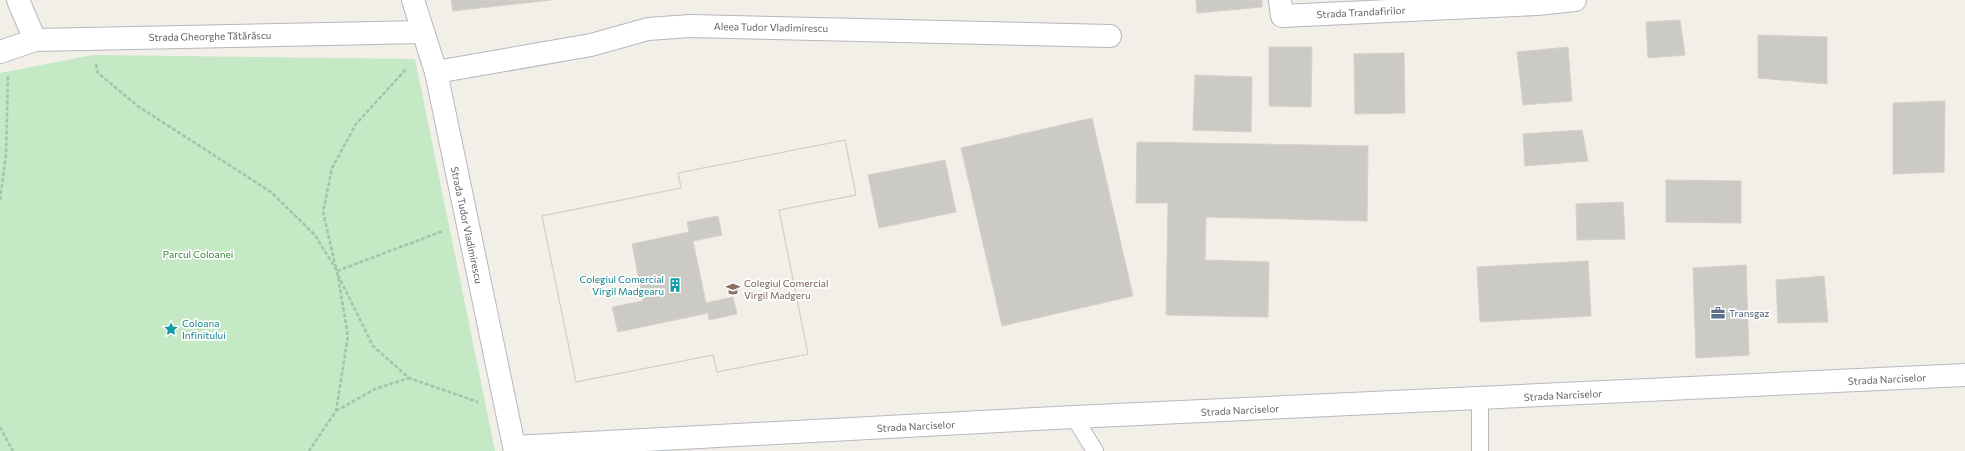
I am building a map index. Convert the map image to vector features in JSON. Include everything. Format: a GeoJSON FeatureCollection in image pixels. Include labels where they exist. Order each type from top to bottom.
{"type":"FeatureCollection","features":[{"type":"Feature","properties":{"kind":"main road"},"geometry":{"type":"LineString","coordinates":[[18,0],[34,40]]}},
{"type":"Feature","properties":{"kind":"main road","name":"Strada Tudor Vladimirescu"},"geometry":{"type":"LineString","coordinates":[[413,0],[436,72],[466,222],[515,449]]}},
{"type":"Feature","properties":{"kind":"main road","name":"Strada Trandafirilor"},"geometry":{"type":"LineString","coordinates":[[1280,0],[1282,16],[1575,0]]}},
{"type":"Feature","properties":{"kind":"main road","name":"Aleea Tudor Vladimirescu"},"geometry":{"type":"LineString","coordinates":[[436,72],[591,45],[648,30],[690,26],[1110,36]]}},
{"type":"Feature","properties":{"kind":"main road","name":"Strada Gheorghe Tătărăscu"},"geometry":{"type":"LineString","coordinates":[[4,50],[34,40],[88,38],[425,39]]}},
{"type":"Feature","properties":{"kind":"main road","name":"Strada Narciselor"},"geometry":{"type":"LineString","coordinates":[[515,449],[1074,418],[1965,375]]}},
{"type":"Feature","properties":{"kind":"lane"},"geometry":{"type":"LineString","coordinates":[[1480,399],[1480,451]]}},
{"type":"Feature","properties":{"kind":"lane"},"geometry":{"type":"LineString","coordinates":[[1074,418],[1095,451]]}},
{"type":"Feature","properties":{"kind":"path"},"geometry":{"type":"LineString","coordinates":[[88,38],[98,73],[139,107],[271,192],[315,235],[337,272],[373,346],[409,378],[507,412]]}},
{"type":"Feature","properties":{"kind":"path"},"geometry":{"type":"LineString","coordinates":[[309,451],[336,411],[348,336],[337,272],[323,212],[332,168],[356,124],[425,39]]}},
{"type":"Feature","properties":{"kind":"path"},"geometry":{"type":"LineString","coordinates":[[0,200],[6,155],[4,50]]}},
{"type":"Feature","properties":{"kind":"path"},"geometry":{"type":"LineString","coordinates":[[337,272],[466,222]]}},
{"type":"Feature","properties":{"kind":"path"},"geometry":{"type":"LineString","coordinates":[[336,411],[375,389],[409,378]]}},
{"type":"Feature","properties":{"kind":"path"},"geometry":{"type":"LineString","coordinates":[[0,427],[13,451]]}},
{"type":"Feature","properties":{"kind":"green space","name":"Parcul Coloanei"},"geometry":{"type":"Polygon","coordinates":[[[93,55],[415,59],[495,451],[0,451],[0,73],[93,55]]]}},
{"type":"Feature","properties":{"kind":"building"},"geometry":{"type":"Polygon","coordinates":[[[451,0],[551,0],[453,11],[451,0]]]}},
{"type":"Feature","properties":{"kind":"building"},"geometry":{"type":"Polygon","coordinates":[[[1196,0],[1262,0],[1262,7],[1197,13],[1196,0]]]}},
{"type":"Feature","properties":{"kind":"building"},"geometry":{"type":"Polygon","coordinates":[[[1680,20],[1685,55],[1648,58],[1646,22],[1680,20]]]}},
{"type":"Feature","properties":{"kind":"building"},"geometry":{"type":"Polygon","coordinates":[[[1758,35],[1827,37],[1827,84],[1758,78],[1758,35]]]}},
{"type":"Feature","properties":{"kind":"building"},"geometry":{"type":"Polygon","coordinates":[[[1269,47],[1312,47],[1311,107],[1269,106],[1269,47]]]}},
{"type":"Feature","properties":{"kind":"building"},"geometry":{"type":"Polygon","coordinates":[[[1568,47],[1572,101],[1523,105],[1517,52],[1568,47]]]}},
{"type":"Feature","properties":{"kind":"building"},"geometry":{"type":"Polygon","coordinates":[[[1404,53],[1405,113],[1355,114],[1354,54],[1404,53]]]}},
{"type":"Feature","properties":{"kind":"building"},"geometry":{"type":"Polygon","coordinates":[[[1195,75],[1252,77],[1251,132],[1193,130],[1195,75]]]}},
{"type":"Feature","properties":{"kind":"building"},"geometry":{"type":"Polygon","coordinates":[[[1945,101],[1944,172],[1893,174],[1893,103],[1945,101]]]}},
{"type":"Feature","properties":{"kind":"building"},"geometry":{"type":"Polygon","coordinates":[[[1092,118],[1133,296],[1002,326],[961,148],[1092,118]]]}},
{"type":"Feature","properties":{"kind":"building"},"geometry":{"type":"Polygon","coordinates":[[[1582,130],[1588,161],[1525,166],[1523,134],[1582,130]]]}},
{"type":"Feature","properties":{"kind":"building","name":"Colegiul Comercial Virgil Madgearu"},"geometry":{"type":"Polygon","coordinates":[[[845,140],[856,195],[779,210],[808,354],[717,372],[713,355],[576,382],[542,216],[681,188],[678,173],[845,140]],[[718,216],[687,222],[689,232],[632,244],[643,301],[612,307],[618,332],[708,313],[709,320],[737,314],[733,297],[706,303],[693,241],[722,235],[718,216]]]}},
{"type":"Feature","properties":{"kind":"building","name":"Colegiul Comercial Virgil Madgearu"},"geometry":{"type":"Polygon","coordinates":[[[845,140],[856,195],[779,210],[808,354],[717,372],[713,355],[576,382],[542,216],[681,188],[678,173],[845,140]]]}},
{"type":"Feature","properties":{"kind":"building"},"geometry":{"type":"Polygon","coordinates":[[[1137,142],[1368,146],[1367,221],[1206,217],[1205,260],[1269,262],[1268,317],[1166,315],[1168,203],[1136,203],[1137,142]]]}},
{"type":"Feature","properties":{"kind":"building"},"geometry":{"type":"Polygon","coordinates":[[[945,160],[956,212],[879,228],[868,175],[945,160]]]}},
{"type":"Feature","properties":{"kind":"building"},"geometry":{"type":"Polygon","coordinates":[[[1666,180],[1741,181],[1741,223],[1666,222],[1666,180]]]}},
{"type":"Feature","properties":{"kind":"building"},"geometry":{"type":"Polygon","coordinates":[[[1623,202],[1625,239],[1577,240],[1576,204],[1623,202]]]}},
{"type":"Feature","properties":{"kind":"building"},"geometry":{"type":"Polygon","coordinates":[[[1588,261],[1591,316],[1480,322],[1477,267],[1588,261]]]}},
{"type":"Feature","properties":{"kind":"building"},"geometry":{"type":"Polygon","coordinates":[[[1746,265],[1749,355],[1696,358],[1693,268],[1746,265]]]}},
{"type":"Feature","properties":{"kind":"building"},"geometry":{"type":"Polygon","coordinates":[[[1824,276],[1828,322],[1778,323],[1776,280],[1824,276]]]}},
{"type":"Feature","properties":{"kind":"place","name":"Colegiul Comercial Virgil Madgearu"},"geometry":{"type":"Point","coordinates":[675,285]}},
{"type":"Feature","properties":{"kind":"place","name":"Colegiul Comercial Virgil Madgeru"},"geometry":{"type":"Point","coordinates":[733,289]}},
{"type":"Feature","properties":{"kind":"place","name":"Transgaz"},"geometry":{"type":"Point","coordinates":[1718,313]}},
{"type":"Feature","properties":{"kind":"place","name":"Coloana Infinitului"},"geometry":{"type":"Point","coordinates":[171,329]}}]}
